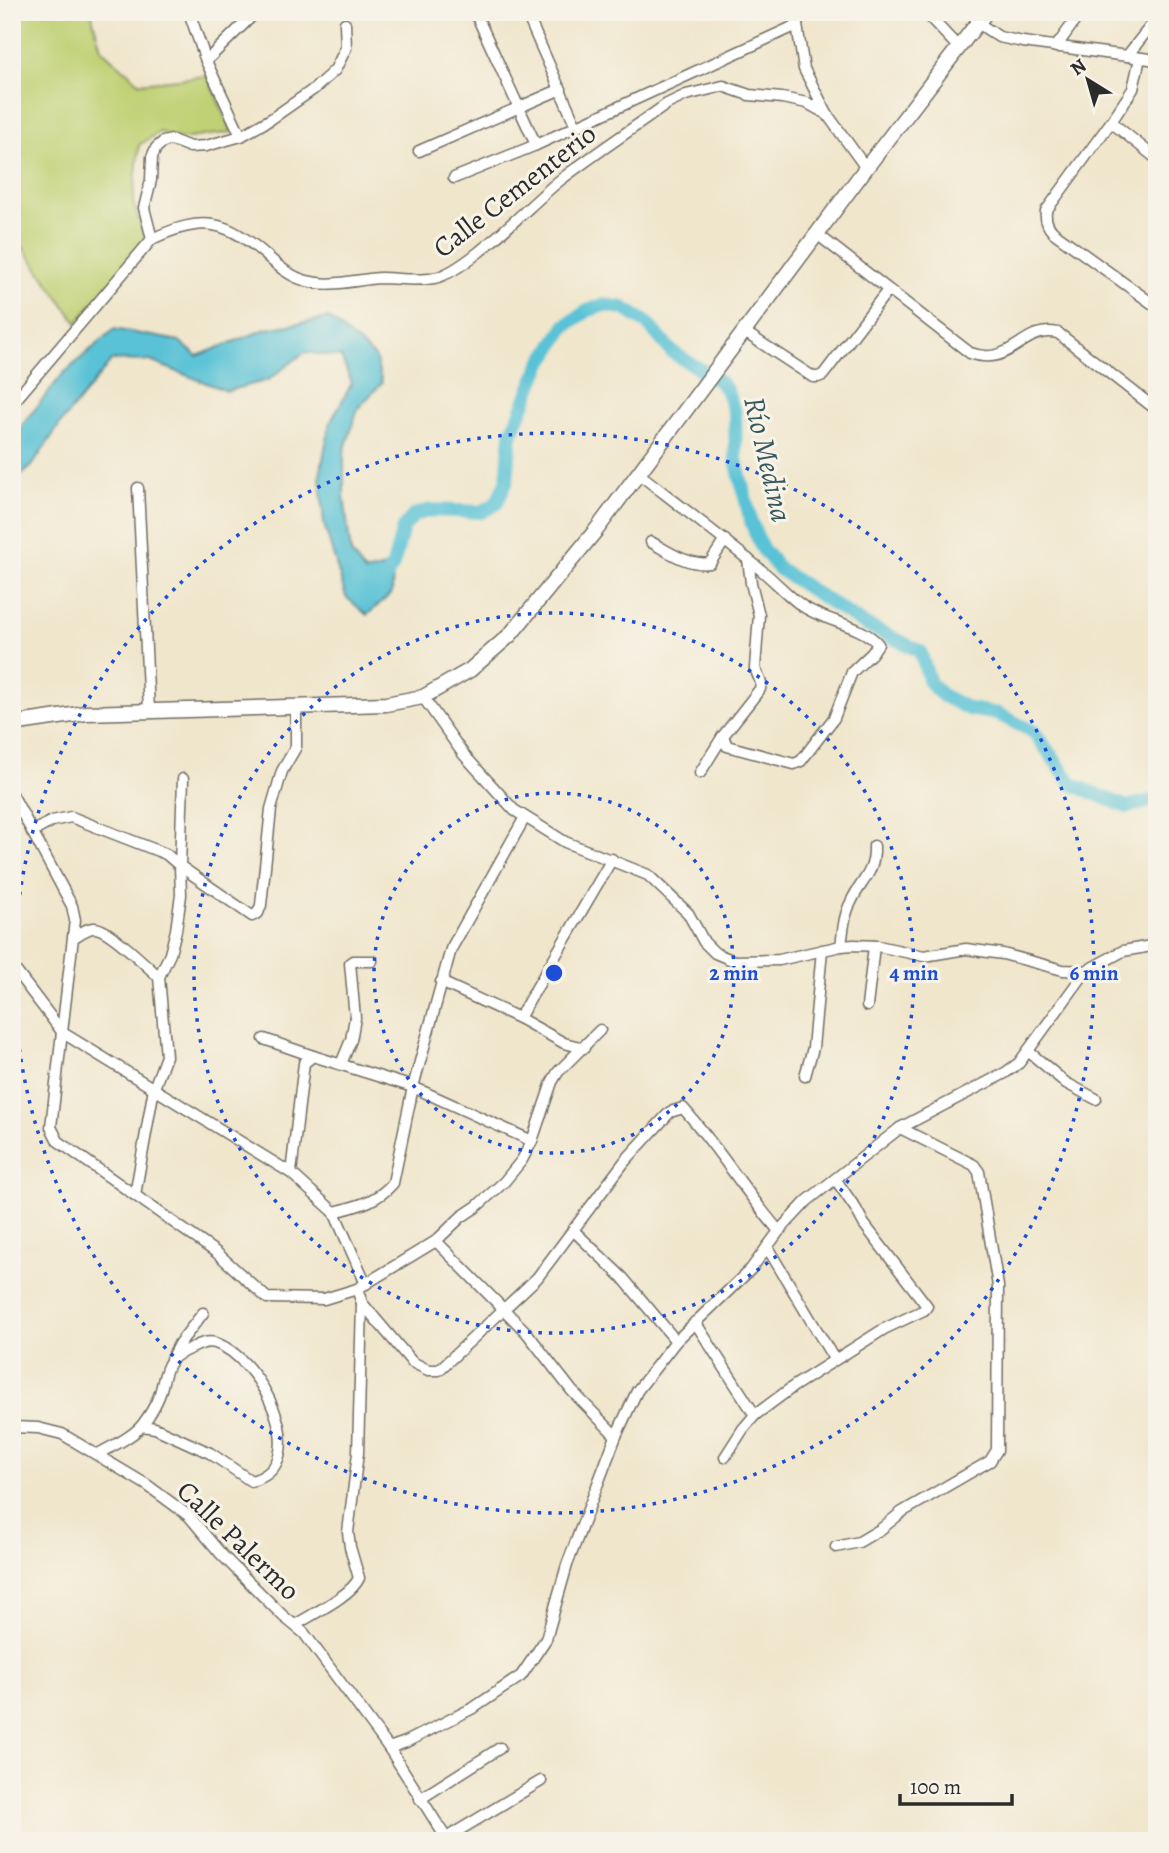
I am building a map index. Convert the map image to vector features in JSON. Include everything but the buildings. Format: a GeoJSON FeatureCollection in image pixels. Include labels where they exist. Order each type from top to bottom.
{"type":"FeatureCollection","features":[{"type":"Feature","properties":{"kind":"main road"},"geometry":{"type":"LineString","coordinates":[[12,724],[86,713],[386,704],[423,697],[470,670],[510,635],[597,529],[743,331],[982,18]]}},
{"type":"Feature","properties":{"kind":"street"},"geometry":{"type":"LineString","coordinates":[[190,12],[206,61],[241,136]]}},
{"type":"Feature","properties":{"kind":"street"},"geometry":{"type":"LineString","coordinates":[[206,61],[256,12]]}},
{"type":"Feature","properties":{"kind":"street"},"geometry":{"type":"LineString","coordinates":[[475,12],[536,145]]}},
{"type":"Feature","properties":{"kind":"street"},"geometry":{"type":"LineString","coordinates":[[526,12],[576,126]]}},
{"type":"Feature","properties":{"kind":"street"},"geometry":{"type":"LineString","coordinates":[[799,12],[797,25],[804,69],[827,114],[866,168]]}},
{"type":"Feature","properties":{"kind":"street"},"geometry":{"type":"LineString","coordinates":[[925,12],[959,48]]}},
{"type":"Feature","properties":{"kind":"street"},"geometry":{"type":"LineString","coordinates":[[1056,47],[1082,12]]}},
{"type":"Feature","properties":{"kind":"street"},"geometry":{"type":"LineString","coordinates":[[982,18],[999,37],[1157,60]]}},
{"type":"Feature","properties":{"kind":"street"},"geometry":{"type":"LineString","coordinates":[[1127,56],[1157,18]]}},
{"type":"Feature","properties":{"kind":"street"},"geometry":{"type":"LineString","coordinates":[[152,239],[144,208],[152,157],[156,148],[167,141],[198,146],[241,136],[271,120],[314,89],[335,69],[346,47],[345,23]]}},
{"type":"Feature","properties":{"kind":"street"},"geometry":{"type":"LineString","coordinates":[[454,178],[536,145],[797,25]]}},
{"type":"Feature","properties":{"kind":"street"},"geometry":{"type":"LineString","coordinates":[[1140,58],[1133,89],[1046,211],[1046,220],[1053,232],[1157,307]]}},
{"type":"Feature","properties":{"kind":"street","name":"Calle Cementerio"},"geometry":{"type":"LineString","coordinates":[[12,404],[152,239],[174,228],[193,224],[225,226],[253,244],[282,268],[308,282],[323,284],[381,278],[433,278],[458,269],[558,182],[667,104],[686,95],[723,86],[749,95],[807,103],[827,114]]}},
{"type":"Feature","properties":{"kind":"street"},"geometry":{"type":"LineString","coordinates":[[659,87],[667,104]]}},
{"type":"Feature","properties":{"kind":"street"},"geometry":{"type":"LineString","coordinates":[[419,151],[561,89]]}},
{"type":"Feature","properties":{"kind":"street"},"geometry":{"type":"LineString","coordinates":[[1111,122],[1157,159]]}},
{"type":"Feature","properties":{"kind":"street"},"geometry":{"type":"LineString","coordinates":[[817,234],[962,348],[978,356],[995,356],[1038,333],[1058,333],[1157,410]]}},
{"type":"Feature","properties":{"kind":"street"},"geometry":{"type":"LineString","coordinates":[[743,331],[813,377],[818,377],[888,290]]}},
{"type":"Feature","properties":{"kind":"street"},"geometry":{"type":"LineString","coordinates":[[638,472],[784,588],[798,604],[818,616],[870,636],[878,644],[852,673],[834,718],[801,761],[794,764],[727,746],[723,736]]}},
{"type":"Feature","properties":{"kind":"street"},"geometry":{"type":"LineString","coordinates":[[138,488],[149,710]]}},
{"type":"Feature","properties":{"kind":"street"},"geometry":{"type":"LineString","coordinates":[[651,542],[682,559],[701,564],[710,563],[724,540]]}},
{"type":"Feature","properties":{"kind":"street"},"geometry":{"type":"LineString","coordinates":[[700,773],[723,736],[760,689],[761,683],[755,668],[759,615],[748,559]]}},
{"type":"Feature","properties":{"kind":"street"},"geometry":{"type":"LineString","coordinates":[[423,697],[464,755],[524,819],[565,842],[648,875],[688,913],[704,942],[715,953],[734,961],[779,960],[841,946],[874,946],[923,957],[965,949],[1003,954],[1063,970],[1086,971]]}},
{"type":"Feature","properties":{"kind":"street"},"geometry":{"type":"LineString","coordinates":[[32,832],[52,821],[71,817],[166,855],[252,916],[258,913],[271,809],[282,771],[296,747],[296,706]]}},
{"type":"Feature","properties":{"kind":"street"},"geometry":{"type":"LineString","coordinates":[[135,1195],[154,1088],[166,1056],[159,977],[170,954],[181,895],[183,779]]}},
{"type":"Feature","properties":{"kind":"street"},"geometry":{"type":"LineString","coordinates":[[12,794],[72,906],[75,920],[51,1127],[53,1135],[217,1253],[267,1298],[324,1299],[362,1286],[436,1241],[504,1182],[522,1160],[532,1142],[552,1082],[558,1072],[600,1031]]}},
{"type":"Feature","properties":{"kind":"street"},"geometry":{"type":"LineString","coordinates":[[334,1212],[370,1202],[393,1183],[413,1087],[451,949],[524,819]]}},
{"type":"Feature","properties":{"kind":"street"},"geometry":{"type":"LineString","coordinates":[[841,946],[846,914],[852,899],[870,874],[874,846]]}},
{"type":"Feature","properties":{"kind":"street"},"geometry":{"type":"LineString","coordinates":[[519,1018],[612,859]]}},
{"type":"Feature","properties":{"kind":"street"},"geometry":{"type":"LineString","coordinates":[[74,937],[90,929],[100,929],[128,949],[159,977]]}},
{"type":"Feature","properties":{"kind":"street"},"geometry":{"type":"LineString","coordinates":[[389,1748],[407,1742],[475,1707],[521,1676],[546,1639],[567,1565],[636,1391],[676,1341],[751,1269],[779,1231],[807,1202],[900,1128],[1019,1063],[1086,971],[1123,951],[1157,945]]}},
{"type":"Feature","properties":{"kind":"street"},"geometry":{"type":"LineString","coordinates":[[867,1006],[874,946]]}},
{"type":"Feature","properties":{"kind":"street"},"geometry":{"type":"LineString","coordinates":[[805,1076],[813,1048],[822,950]]}},
{"type":"Feature","properties":{"kind":"street"},"geometry":{"type":"LineString","coordinates":[[341,1063],[351,1040],[355,1018],[351,963],[372,961]]}},
{"type":"Feature","properties":{"kind":"street"},"geometry":{"type":"LineString","coordinates":[[12,966],[63,1033],[291,1173],[334,1212],[362,1286],[358,1452],[348,1532],[359,1578],[356,1584],[343,1594],[295,1625]]}},
{"type":"Feature","properties":{"kind":"street"},"geometry":{"type":"LineString","coordinates":[[441,982],[519,1018],[564,1043],[584,1048]]}},
{"type":"Feature","properties":{"kind":"street"},"geometry":{"type":"LineString","coordinates":[[264,1038],[413,1087],[532,1142]]}},
{"type":"Feature","properties":{"kind":"street"},"geometry":{"type":"LineString","coordinates":[[1028,1051],[1066,1083],[1096,1099]]}},
{"type":"Feature","properties":{"kind":"street"},"geometry":{"type":"LineString","coordinates":[[291,1173],[304,1063],[313,1056]]}},
{"type":"Feature","properties":{"kind":"street"},"geometry":{"type":"LineString","coordinates":[[362,1303],[412,1362],[428,1370],[439,1370],[537,1278],[625,1161],[670,1112],[683,1108],[779,1231]]}},
{"type":"Feature","properties":{"kind":"street"},"geometry":{"type":"LineString","coordinates":[[836,1547],[859,1542],[881,1529],[902,1512],[990,1461],[997,1450],[998,1286],[979,1172],[974,1165],[900,1128]]}},
{"type":"Feature","properties":{"kind":"street"},"geometry":{"type":"LineString","coordinates":[[725,1457],[755,1415],[834,1359],[927,1306],[864,1224],[836,1180]]}},
{"type":"Feature","properties":{"kind":"street"},"geometry":{"type":"LineString","coordinates":[[574,1231],[622,1278],[676,1341]]}},
{"type":"Feature","properties":{"kind":"street"},"geometry":{"type":"LineString","coordinates":[[436,1241],[527,1333],[572,1391],[617,1436]]}},
{"type":"Feature","properties":{"kind":"street"},"geometry":{"type":"LineString","coordinates":[[767,1247],[834,1359]]}},
{"type":"Feature","properties":{"kind":"street"},"geometry":{"type":"LineString","coordinates":[[98,1454],[142,1426],[158,1399],[170,1361],[203,1313]]}},
{"type":"Feature","properties":{"kind":"street"},"geometry":{"type":"LineString","coordinates":[[695,1322],[755,1415]]}},
{"type":"Feature","properties":{"kind":"street"},"geometry":{"type":"LineString","coordinates":[[142,1426],[155,1428],[211,1453],[251,1481],[270,1470],[280,1453],[281,1444],[272,1406],[259,1378],[230,1350],[208,1343],[178,1354],[170,1361]]}},
{"type":"Feature","properties":{"kind":"street","name":"Calle Palermo"},"geometry":{"type":"LineString","coordinates":[[12,1427],[62,1434],[148,1485],[189,1516],[221,1554],[304,1633],[389,1748],[447,1840]]}},
{"type":"Feature","properties":{"kind":"street"},"geometry":{"type":"LineString","coordinates":[[420,1798],[500,1748]]}},
{"type":"Feature","properties":{"kind":"street"},"geometry":{"type":"LineString","coordinates":[[447,1840],[541,1781]]}},
{"type":"Feature","properties":{"kind":"green space"},"geometry":{"type":"Polygon","coordinates":[[[12,12],[91,12],[101,49],[140,83],[207,76],[232,132],[181,139],[160,132],[139,145],[133,202],[146,241],[77,323],[12,232],[12,12]]]}},
{"type":"Feature","properties":{"kind":"water"},"geometry":{"type":"Polygon","coordinates":[[[329,318],[375,357],[382,383],[358,408],[344,452],[344,496],[351,553],[365,572],[393,565],[392,593],[367,615],[346,597],[324,524],[320,475],[330,423],[352,383],[341,357],[305,352],[268,380],[227,391],[150,361],[112,360],[60,424],[32,466],[12,483],[12,438],[63,374],[114,329],[179,341],[197,356],[266,329],[329,318]]]}},
{"type":"Feature","properties":{"kind":"waterway","name":"Río Medina"},"geometry":{"type":"LineString","coordinates":[[384,580],[393,565],[403,528],[414,515],[431,510],[481,512],[496,504],[507,480],[511,435],[541,364],[565,326],[587,311],[604,305],[623,308],[647,323],[672,352],[719,381],[726,389],[735,414],[736,460],[751,522],[762,548],[779,569],[862,623],[920,651],[930,683],[943,696],[969,709],[998,714],[1034,732],[1072,784],[1127,807],[1157,799]]}}]}
